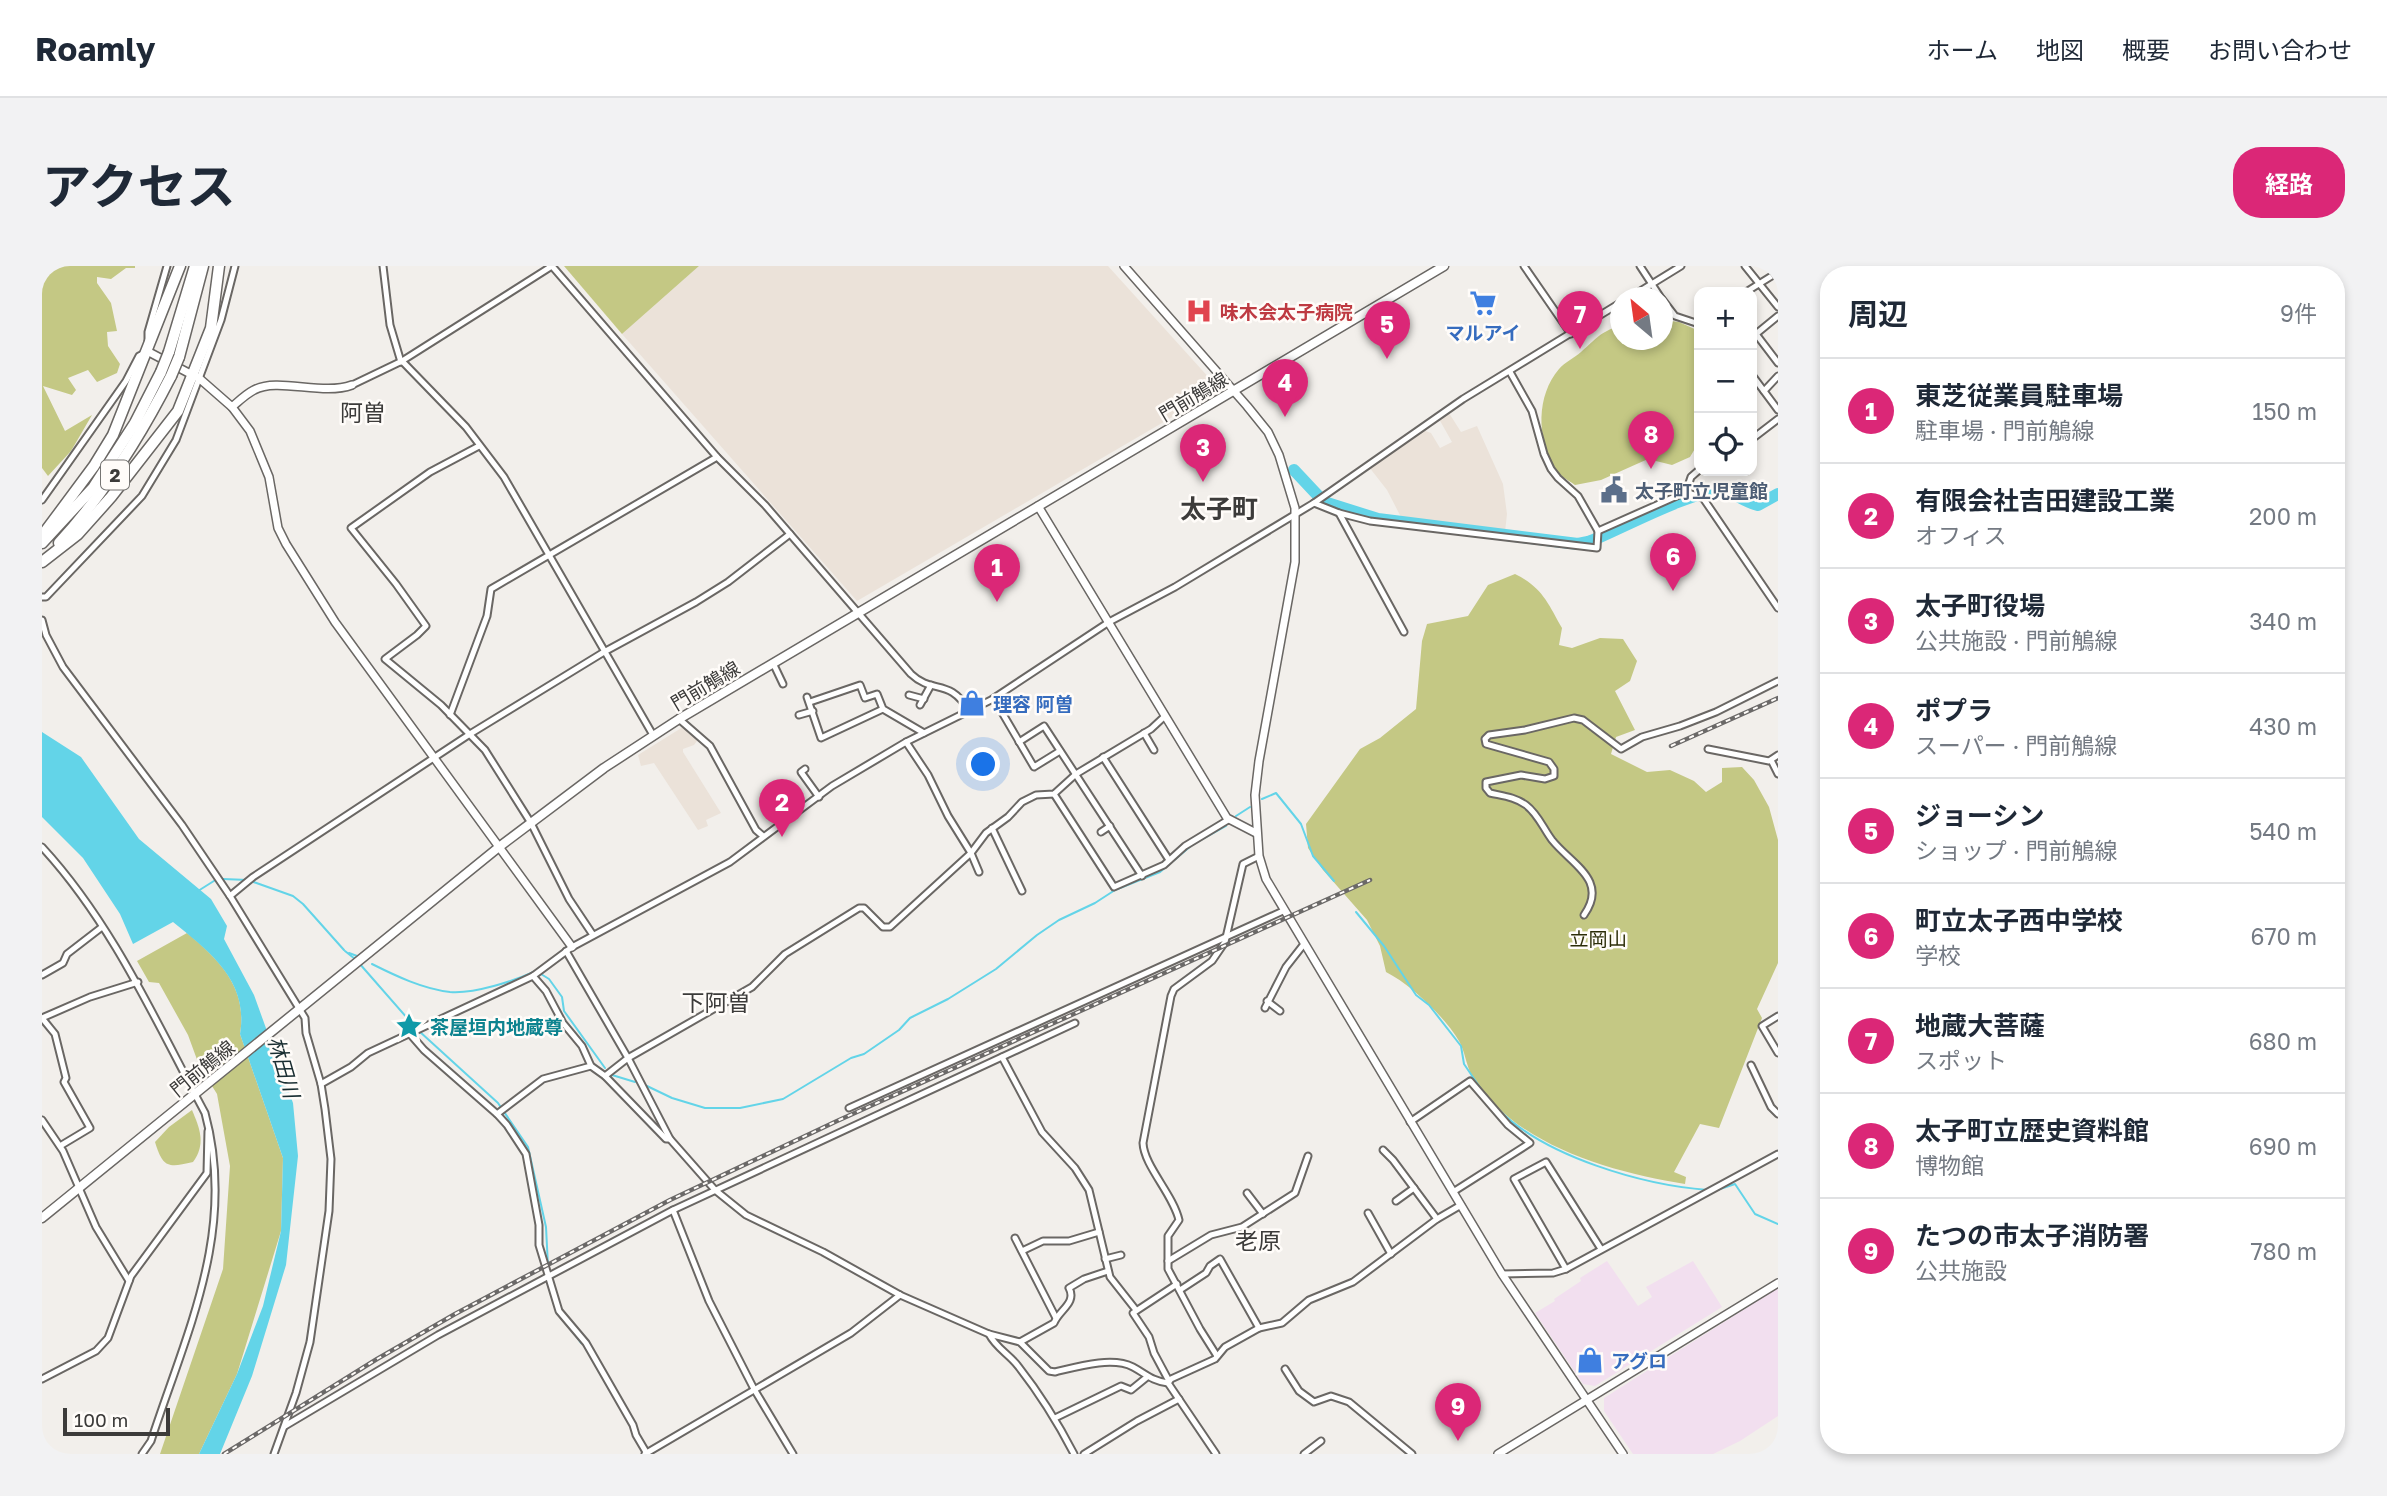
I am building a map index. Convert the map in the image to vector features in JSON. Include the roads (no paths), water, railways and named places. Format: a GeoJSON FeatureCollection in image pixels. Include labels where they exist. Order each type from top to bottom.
{"type":"FeatureCollection","features":[{"type":"Feature","properties":{"kind":"highway"},"geometry":{"type":"LineString","coordinates":[[42,536],[94,466],[113,435],[180,266]]}},
{"type":"Feature","properties":{"kind":"highway","name":"2"},"geometry":{"type":"LineString","coordinates":[[174,355],[195,266]]}},
{"type":"Feature","properties":{"kind":"highway","name":"2"},"geometry":{"type":"LineString","coordinates":[[42,562],[91,507],[118,471],[150,418],[204,266]]}},
{"type":"Feature","properties":{"kind":"highway"},"geometry":{"type":"LineString","coordinates":[[42,562],[78,534],[111,497],[178,411],[197,377],[211,328],[219,266]]}},
{"type":"Feature","properties":{"kind":"highway","name":"2"},"geometry":{"type":"LineString","coordinates":[[42,543],[93,488],[166,374]]}},
{"type":"Feature","properties":{"kind":"main road","name":"門前鵤線"},"geometry":{"type":"LineString","coordinates":[[42,1218],[499,847],[653,735],[1444,266]]}},
{"type":"Feature","properties":{"kind":"street"},"geometry":{"type":"LineString","coordinates":[[147,351],[148,332],[167,266]]}},
{"type":"Feature","properties":{"kind":"street"},"geometry":{"type":"LineString","coordinates":[[42,597],[46,597],[142,496],[176,440],[197,377],[221,320],[235,266]]}},
{"type":"Feature","properties":{"kind":"street"},"geometry":{"type":"LineString","coordinates":[[383,266],[390,326],[401,361],[466,426],[504,477],[653,735]]}},
{"type":"Feature","properties":{"kind":"street"},"geometry":{"type":"LineString","coordinates":[[232,407],[255,390],[267,386],[339,390],[352,385],[401,361],[552,266],[717,457],[790,534],[911,674],[919,681],[955,692],[969,711]]}},
{"type":"Feature","properties":{"kind":"street"},"geometry":{"type":"LineString","coordinates":[[1124,266],[1268,432],[1279,454],[1296,513],[1295,562],[1255,795],[1259,856],[1266,879],[1502,1274],[1623,1454]]}},
{"type":"Feature","properties":{"kind":"street"},"geometry":{"type":"LineString","coordinates":[[1524,266],[1571,334]]}},
{"type":"Feature","properties":{"kind":"street"},"geometry":{"type":"LineString","coordinates":[[1640,266],[1655,287]]}},
{"type":"Feature","properties":{"kind":"street"},"geometry":{"type":"LineString","coordinates":[[1646,287],[1681,266]]}},
{"type":"Feature","properties":{"kind":"street"},"geometry":{"type":"LineString","coordinates":[[1745,266],[1778,307]]}},
{"type":"Feature","properties":{"kind":"street"},"geometry":{"type":"LineString","coordinates":[[1754,287],[1778,272]]}},
{"type":"Feature","properties":{"kind":"street"},"geometry":{"type":"LineString","coordinates":[[321,1084],[351,1067],[368,1053],[533,976],[593,935],[706,877],[832,786],[906,742],[996,696],[1109,622],[1175,587],[1318,500],[1435,418],[1610,309]]}},
{"type":"Feature","properties":{"kind":"street"},"geometry":{"type":"LineString","coordinates":[[1673,313],[1694,322]]}},
{"type":"Feature","properties":{"kind":"street"},"geometry":{"type":"LineString","coordinates":[[1757,330],[1778,316]]}},
{"type":"Feature","properties":{"kind":"street"},"geometry":{"type":"LineString","coordinates":[[1757,338],[1778,363]]}},
{"type":"Feature","properties":{"kind":"street"},"geometry":{"type":"LineString","coordinates":[[147,351],[197,377],[232,407],[250,432],[269,477],[278,528],[335,622],[499,847],[569,949],[670,1139],[715,1190],[746,1215],[823,1252],[900,1295],[989,1334],[1020,1342],[1049,1371],[1090,1364],[1120,1364],[1132,1366],[1156,1382],[1168,1382],[1215,1359],[1224,1347],[1259,1328],[1282,1323],[1309,1300],[1353,1282],[1437,1219],[1461,1205]]}},
{"type":"Feature","properties":{"kind":"street"},"geometry":{"type":"LineString","coordinates":[[42,500],[126,382],[139,356],[147,351]]}},
{"type":"Feature","properties":{"kind":"street"},"geometry":{"type":"LineString","coordinates":[[1318,500],[1339,513],[1410,527],[1597,548],[1598,531],[1578,496],[1551,469],[1532,411],[1510,372]]}},
{"type":"Feature","properties":{"kind":"street"},"geometry":{"type":"LineString","coordinates":[[1764,391],[1778,376]]}},
{"type":"Feature","properties":{"kind":"street"},"geometry":{"type":"LineString","coordinates":[[1757,382],[1778,410]]}},
{"type":"Feature","properties":{"kind":"street"},"geometry":{"type":"LineString","coordinates":[[1757,435],[1778,419]]}},
{"type":"Feature","properties":{"kind":"street"},"geometry":{"type":"LineString","coordinates":[[480,446],[430,472],[351,528],[426,626],[385,659],[450,715],[485,750],[531,823],[569,899],[593,935]]}},
{"type":"Feature","properties":{"kind":"street"},"geometry":{"type":"LineString","coordinates":[[450,715],[486,616],[491,589],[717,457]]}},
{"type":"Feature","properties":{"kind":"street"},"geometry":{"type":"LineString","coordinates":[[1686,492],[1694,474]]}},
{"type":"Feature","properties":{"kind":"street"},"geometry":{"type":"LineString","coordinates":[[1598,531],[1686,492],[1703,498],[1778,608]]}},
{"type":"Feature","properties":{"kind":"street"},"geometry":{"type":"LineString","coordinates":[[1038,506],[1228,820],[1256,833]]}},
{"type":"Feature","properties":{"kind":"street"},"geometry":{"type":"LineString","coordinates":[[1339,513],[1404,632]]}},
{"type":"Feature","properties":{"kind":"street"},"geometry":{"type":"LineString","coordinates":[[230,896],[253,877],[433,757],[604,652],[728,582],[790,534]]}},
{"type":"Feature","properties":{"kind":"street"},"geometry":{"type":"LineString","coordinates":[[42,620],[46,635],[63,667],[183,825],[305,1018],[306,1033],[321,1084],[331,1159],[329,1211],[310,1342],[274,1454]]}},
{"type":"Feature","properties":{"kind":"street"},"geometry":{"type":"LineString","coordinates":[[773,663],[783,684]]}},
{"type":"Feature","properties":{"kind":"street"},"geometry":{"type":"LineString","coordinates":[[1584,915],[1591,904],[1593,890],[1587,876],[1553,841],[1526,806],[1513,798],[1490,793],[1486,788],[1486,782],[1521,775],[1545,779],[1554,776],[1554,769],[1549,762],[1486,744],[1485,739],[1489,735],[1525,730],[1574,718],[1583,720],[1621,749],[1642,737],[1716,712],[1741,697],[1778,681]]}},
{"type":"Feature","properties":{"kind":"street"},"geometry":{"type":"LineString","coordinates":[[909,695],[922,702],[931,684]]}},
{"type":"Feature","properties":{"kind":"street"},"geometry":{"type":"LineString","coordinates":[[883,709],[821,738],[808,700],[860,685],[865,698],[877,694],[883,709],[924,733]]}},
{"type":"Feature","properties":{"kind":"street"},"geometry":{"type":"LineString","coordinates":[[996,696],[1000,709],[1034,767],[1060,751]]}},
{"type":"Feature","properties":{"kind":"street"},"geometry":{"type":"LineString","coordinates":[[799,715],[813,711]]}},
{"type":"Feature","properties":{"kind":"street"},"geometry":{"type":"LineString","coordinates":[[605,1076],[628,1058],[752,986],[785,954],[859,908],[864,908],[883,927],[890,927],[971,853],[986,833],[1022,802],[1036,795],[1054,794],[1076,774],[1144,733],[1165,716]]}},
{"type":"Feature","properties":{"kind":"street"},"geometry":{"type":"LineString","coordinates":[[679,719],[710,746],[757,830],[763,836]]}},
{"type":"Feature","properties":{"kind":"street"},"geometry":{"type":"LineString","coordinates":[[1019,742],[1044,726],[1142,876]]}},
{"type":"Feature","properties":{"kind":"street"},"geometry":{"type":"LineString","coordinates":[[1144,733],[1154,750]]}},
{"type":"Feature","properties":{"kind":"street"},"geometry":{"type":"LineString","coordinates":[[906,742],[928,775],[979,872]]}},
{"type":"Feature","properties":{"kind":"street"},"geometry":{"type":"LineString","coordinates":[[1709,749],[1770,760],[1778,755]]}},
{"type":"Feature","properties":{"kind":"street"},"geometry":{"type":"LineString","coordinates":[[1104,757],[1170,860]]}},
{"type":"Feature","properties":{"kind":"street"},"geometry":{"type":"LineString","coordinates":[[1770,760],[1778,774]]}},
{"type":"Feature","properties":{"kind":"street"},"geometry":{"type":"LineString","coordinates":[[805,769],[801,772],[819,797]]}},
{"type":"Feature","properties":{"kind":"street"},"geometry":{"type":"LineString","coordinates":[[1054,794],[1114,887],[1142,876],[1170,860],[1185,846],[1228,820]]}},
{"type":"Feature","properties":{"kind":"street"},"geometry":{"type":"LineString","coordinates":[[1101,832],[1110,826]]}},
{"type":"Feature","properties":{"kind":"street"},"geometry":{"type":"LineString","coordinates":[[992,828],[1022,891]]}},
{"type":"Feature","properties":{"kind":"street"},"geometry":{"type":"LineString","coordinates":[[42,847],[81,896],[138,982],[197,1093],[209,1127],[217,1175],[208,1268],[151,1441],[142,1454]]}},
{"type":"Feature","properties":{"kind":"street"},"geometry":{"type":"LineString","coordinates":[[1217,1356],[1168,1269],[1168,1236],[1179,1220],[1165,1189],[1143,1153],[1143,1143],[1157,1061],[1174,989],[1212,961],[1226,938],[1243,864],[1259,856]]}},
{"type":"Feature","properties":{"kind":"street"},"geometry":{"type":"LineString","coordinates":[[849,1108],[1283,911]]}},
{"type":"Feature","properties":{"kind":"street"},"geometry":{"type":"LineString","coordinates":[[42,975],[63,963],[67,954],[102,927]]}},
{"type":"Feature","properties":{"kind":"street"},"geometry":{"type":"LineString","coordinates":[[1280,1011],[1266,1004],[1286,967],[1304,944]]}},
{"type":"Feature","properties":{"kind":"street"},"geometry":{"type":"LineString","coordinates":[[533,976],[546,991],[563,1023],[582,1046],[591,1066],[605,1076],[666,1139],[670,1139]]}},
{"type":"Feature","properties":{"kind":"street"},"geometry":{"type":"LineString","coordinates":[[60,1146],[90,1128],[64,1082],[66,1078],[55,1034],[42,1018],[90,997],[138,982]]}},
{"type":"Feature","properties":{"kind":"street"},"geometry":{"type":"LineString","coordinates":[[1778,1016],[1762,1026],[1778,1053]]}},
{"type":"Feature","properties":{"kind":"street"},"geometry":{"type":"LineString","coordinates":[[285,1426],[438,1335],[673,1210],[1075,1023]]}},
{"type":"Feature","properties":{"kind":"street"},"geometry":{"type":"LineString","coordinates":[[410,1034],[497,1114],[526,1154],[539,1225],[539,1245],[559,1311],[586,1343],[633,1424],[645,1453],[851,1333],[900,1295]]}},
{"type":"Feature","properties":{"kind":"street"},"geometry":{"type":"LineString","coordinates":[[1002,1057],[1042,1132],[1075,1168],[1089,1190],[1108,1271],[1112,1281],[1136,1310]]}},
{"type":"Feature","properties":{"kind":"street"},"geometry":{"type":"LineString","coordinates":[[1751,1065],[1771,1107],[1778,1114]]}},
{"type":"Feature","properties":{"kind":"street"},"geometry":{"type":"LineString","coordinates":[[497,1114],[526,1089],[543,1079],[591,1066]]}},
{"type":"Feature","properties":{"kind":"street"},"geometry":{"type":"LineString","coordinates":[[1410,1122],[1470,1081],[1508,1125],[1530,1143],[1453,1192]]}},
{"type":"Feature","properties":{"kind":"street"},"geometry":{"type":"LineString","coordinates":[[42,1119],[60,1146],[105,1244],[129,1281]]}},
{"type":"Feature","properties":{"kind":"street"},"geometry":{"type":"LineString","coordinates":[[42,1379],[102,1346],[108,1338],[129,1281],[207,1173],[206,1136],[209,1127]]}},
{"type":"Feature","properties":{"kind":"street"},"geometry":{"type":"LineString","coordinates":[[1383,1150],[1437,1219]]}},
{"type":"Feature","properties":{"kind":"street"},"geometry":{"type":"LineString","coordinates":[[1502,1274],[1553,1273],[1566,1269],[1778,1154]]}},
{"type":"Feature","properties":{"kind":"street"},"geometry":{"type":"LineString","coordinates":[[1168,1261],[1211,1235],[1242,1227],[1295,1193],[1308,1156]]}},
{"type":"Feature","properties":{"kind":"street"},"geometry":{"type":"LineString","coordinates":[[1566,1269],[1514,1179],[1522,1174],[1546,1162],[1601,1249]]}},
{"type":"Feature","properties":{"kind":"street"},"geometry":{"type":"LineString","coordinates":[[1396,1201],[1414,1188]]}},
{"type":"Feature","properties":{"kind":"street"},"geometry":{"type":"LineString","coordinates":[[1247,1194],[1263,1214]]}},
{"type":"Feature","properties":{"kind":"street"},"geometry":{"type":"LineString","coordinates":[[673,1210],[709,1301],[754,1389],[793,1454]]}},
{"type":"Feature","properties":{"kind":"street"},"geometry":{"type":"LineString","coordinates":[[1368,1213],[1391,1254]]}},
{"type":"Feature","properties":{"kind":"street"},"geometry":{"type":"LineString","coordinates":[[1022,1251],[1043,1241],[1069,1241],[1099,1232]]}},
{"type":"Feature","properties":{"kind":"street"},"geometry":{"type":"LineString","coordinates":[[1015,1238],[1056,1318]]}},
{"type":"Feature","properties":{"kind":"street"},"geometry":{"type":"LineString","coordinates":[[1105,1259],[1121,1255]]}},
{"type":"Feature","properties":{"kind":"street"},"geometry":{"type":"LineString","coordinates":[[1216,1454],[1168,1382],[1149,1337],[1133,1313],[1206,1273],[1210,1266],[1220,1259],[1259,1328]]}},
{"type":"Feature","properties":{"kind":"street"},"geometry":{"type":"LineString","coordinates":[[1020,1342],[1054,1323],[1071,1300],[1069,1288],[1084,1279],[1108,1271]]}},
{"type":"Feature","properties":{"kind":"street"},"geometry":{"type":"LineString","coordinates":[[1498,1454],[1778,1283]]}},
{"type":"Feature","properties":{"kind":"street"},"geometry":{"type":"LineString","coordinates":[[989,1334],[993,1343],[1014,1361],[1055,1418],[1074,1454]]}},
{"type":"Feature","properties":{"kind":"street"},"geometry":{"type":"LineString","coordinates":[[1285,1369],[1299,1391],[1314,1402],[1331,1396],[1349,1402],[1412,1454]]}},
{"type":"Feature","properties":{"kind":"street"},"geometry":{"type":"LineString","coordinates":[[1055,1418],[1121,1385],[1131,1390],[1147,1377]]}},
{"type":"Feature","properties":{"kind":"street"},"geometry":{"type":"LineString","coordinates":[[1084,1454],[1179,1399]]}},
{"type":"Feature","properties":{"kind":"street"},"geometry":{"type":"LineString","coordinates":[[1304,1454],[1321,1441]]}},
{"type":"Feature","properties":{"kind":"water"},"geometry":{"type":"Polygon","coordinates":[[[42,732],[81,757],[139,839],[211,899],[227,926],[224,939],[254,995],[293,1103],[298,1156],[286,1265],[252,1376],[220,1454],[199,1454],[237,1374],[263,1306],[281,1231],[283,1158],[240,1034],[239,998],[233,983],[213,957],[173,922],[133,944],[120,914],[83,858],[42,817],[42,732]]]}},
{"type":"Feature","properties":{"kind":"waterway"},"geometry":{"type":"LineString","coordinates":[[1294,470],[1324,502],[1378,519],[1578,544],[1695,496],[1724,491],[1758,505],[1778,494]]}},
{"type":"Feature","properties":{"kind":"waterway"},"geometry":{"type":"LineString","coordinates":[[1262,799],[1276,793],[1301,824],[1313,856],[1334,881]]}},
{"type":"Feature","properties":{"kind":"waterway"},"geometry":{"type":"LineString","coordinates":[[1236,816],[1250,807]]}},
{"type":"Feature","properties":{"kind":"waterway"},"geometry":{"type":"LineString","coordinates":[[647,1086],[672,1098],[705,1108],[740,1108],[783,1099],[851,1058],[864,1054],[899,1030],[910,1018],[948,999],[996,969],[1059,920],[1115,890],[1160,872],[1192,845],[1226,826]]}},
{"type":"Feature","properties":{"kind":"waterway"},"geometry":{"type":"LineString","coordinates":[[198,891],[217,879]]}},
{"type":"Feature","properties":{"kind":"waterway"},"geometry":{"type":"LineString","coordinates":[[223,879],[248,880],[293,896],[344,950]]}},
{"type":"Feature","properties":{"kind":"waterway"},"geometry":{"type":"LineString","coordinates":[[1356,912],[1384,946],[1416,995],[1429,1005],[1461,1046],[1464,1064],[1481,1089]]}},
{"type":"Feature","properties":{"kind":"waterway"},"geometry":{"type":"LineString","coordinates":[[345,951],[355,959]]}},
{"type":"Feature","properties":{"kind":"waterway"},"geometry":{"type":"LineString","coordinates":[[349,953],[357,956]]}},
{"type":"Feature","properties":{"kind":"waterway"},"geometry":{"type":"LineString","coordinates":[[359,963],[415,1027]]}},
{"type":"Feature","properties":{"kind":"waterway"},"geometry":{"type":"LineString","coordinates":[[372,964],[420,985],[450,992],[494,986],[536,971]]}},
{"type":"Feature","properties":{"kind":"waterway"},"geometry":{"type":"LineString","coordinates":[[541,974],[549,979],[562,997],[564,1011],[605,1068]]}},
{"type":"Feature","properties":{"kind":"waterway"},"geometry":{"type":"LineString","coordinates":[[419,1031],[498,1103],[528,1147],[546,1227],[548,1266]]}},
{"type":"Feature","properties":{"kind":"waterway"},"geometry":{"type":"LineString","coordinates":[[612,1075],[635,1082]]}},
{"type":"Feature","properties":{"kind":"waterway"},"geometry":{"type":"LineString","coordinates":[[1498,1109],[1542,1141],[1596,1166],[1654,1182],[1708,1190]]}},
{"type":"Feature","properties":{"kind":"waterway"},"geometry":{"type":"LineString","coordinates":[[1717,1190],[1735,1184],[1755,1214],[1778,1224]]}},
{"type":"Feature","properties":{"kind":"waterway"},"geometry":{"type":"LineString","coordinates":[[575,1334],[581,1343]]}},
{"type":"Feature","properties":{"kind":"railway"},"geometry":{"type":"LineString","coordinates":[[1671,746],[1778,698]]}},
{"type":"Feature","properties":{"kind":"railway"},"geometry":{"type":"LineString","coordinates":[[224,1454],[455,1314],[670,1200],[837,1121],[1370,880]]}},
{"type":"Feature","properties":{"kind":"place","name":"マルアイ"},"geometry":{"type":"Point","coordinates":[1483,303]}},
{"type":"Feature","properties":{"kind":"place","name":"味木会太子病院"},"geometry":{"type":"Point","coordinates":[1199,311]}},
{"type":"Feature","properties":{"kind":"place","name":"地蔵大菩薩"},"geometry":{"type":"Point","coordinates":[1580,349]}},
{"type":"Feature","properties":{"kind":"place","name":"ジョーシン"},"geometry":{"type":"Point","coordinates":[1387,359]}},
{"type":"Feature","properties":{"kind":"place","name":"ポプラ"},"geometry":{"type":"Point","coordinates":[1285,417]}},
{"type":"Feature","properties":{"kind":"place","name":"太子町立歴史資料館"},"geometry":{"type":"Point","coordinates":[1651,469]}},
{"type":"Feature","properties":{"kind":"place","name":"太子町役場"},"geometry":{"type":"Point","coordinates":[1203,482]}},
{"type":"Feature","properties":{"kind":"place","name":"太子町立児童館"},"geometry":{"type":"Point","coordinates":[1614,490]}},
{"type":"Feature","properties":{"kind":"place","name":"町立太子西中学校"},"geometry":{"type":"Point","coordinates":[1673,591]}},
{"type":"Feature","properties":{"kind":"place","name":"東芝従業員駐車場"},"geometry":{"type":"Point","coordinates":[997,602]}},
{"type":"Feature","properties":{"kind":"place","name":"理容 阿曽"},"geometry":{"type":"Point","coordinates":[972,703]}},
{"type":"Feature","properties":{"kind":"place","name":"有限会社吉田建設工業"},"geometry":{"type":"Point","coordinates":[782,837]}},
{"type":"Feature","properties":{"kind":"place","name":"茶屋垣内地蔵尊"},"geometry":{"type":"Point","coordinates":[409,1026]}},
{"type":"Feature","properties":{"kind":"place","name":"アグロ"},"geometry":{"type":"Point","coordinates":[1590,1360]}},
{"type":"Feature","properties":{"kind":"place","name":"たつの市太子消防署"},"geometry":{"type":"Point","coordinates":[1458,1441]}},
{"type":"Feature","properties":{"kind":"district","name":"阿曽"},"geometry":{"type":"Point","coordinates":[363,412]}},
{"type":"Feature","properties":{"kind":"district","name":"太子町"},"geometry":{"type":"Point","coordinates":[1219,508]}},
{"type":"Feature","properties":{"kind":"district","name":"下阿曽"},"geometry":{"type":"Point","coordinates":[716,1002]}},
{"type":"Feature","properties":{"kind":"district","name":"老原"},"geometry":{"type":"Point","coordinates":[1258,1240]}},
{"type":"Feature","properties":{"kind":"park label","name":"立岡山"},"geometry":{"type":"Point","coordinates":[1598,938]}},
{"type":"Feature","properties":{"kind":"water label","name":"林田川"},"geometry":{"type":"Point","coordinates":[284,1067]}}]}
